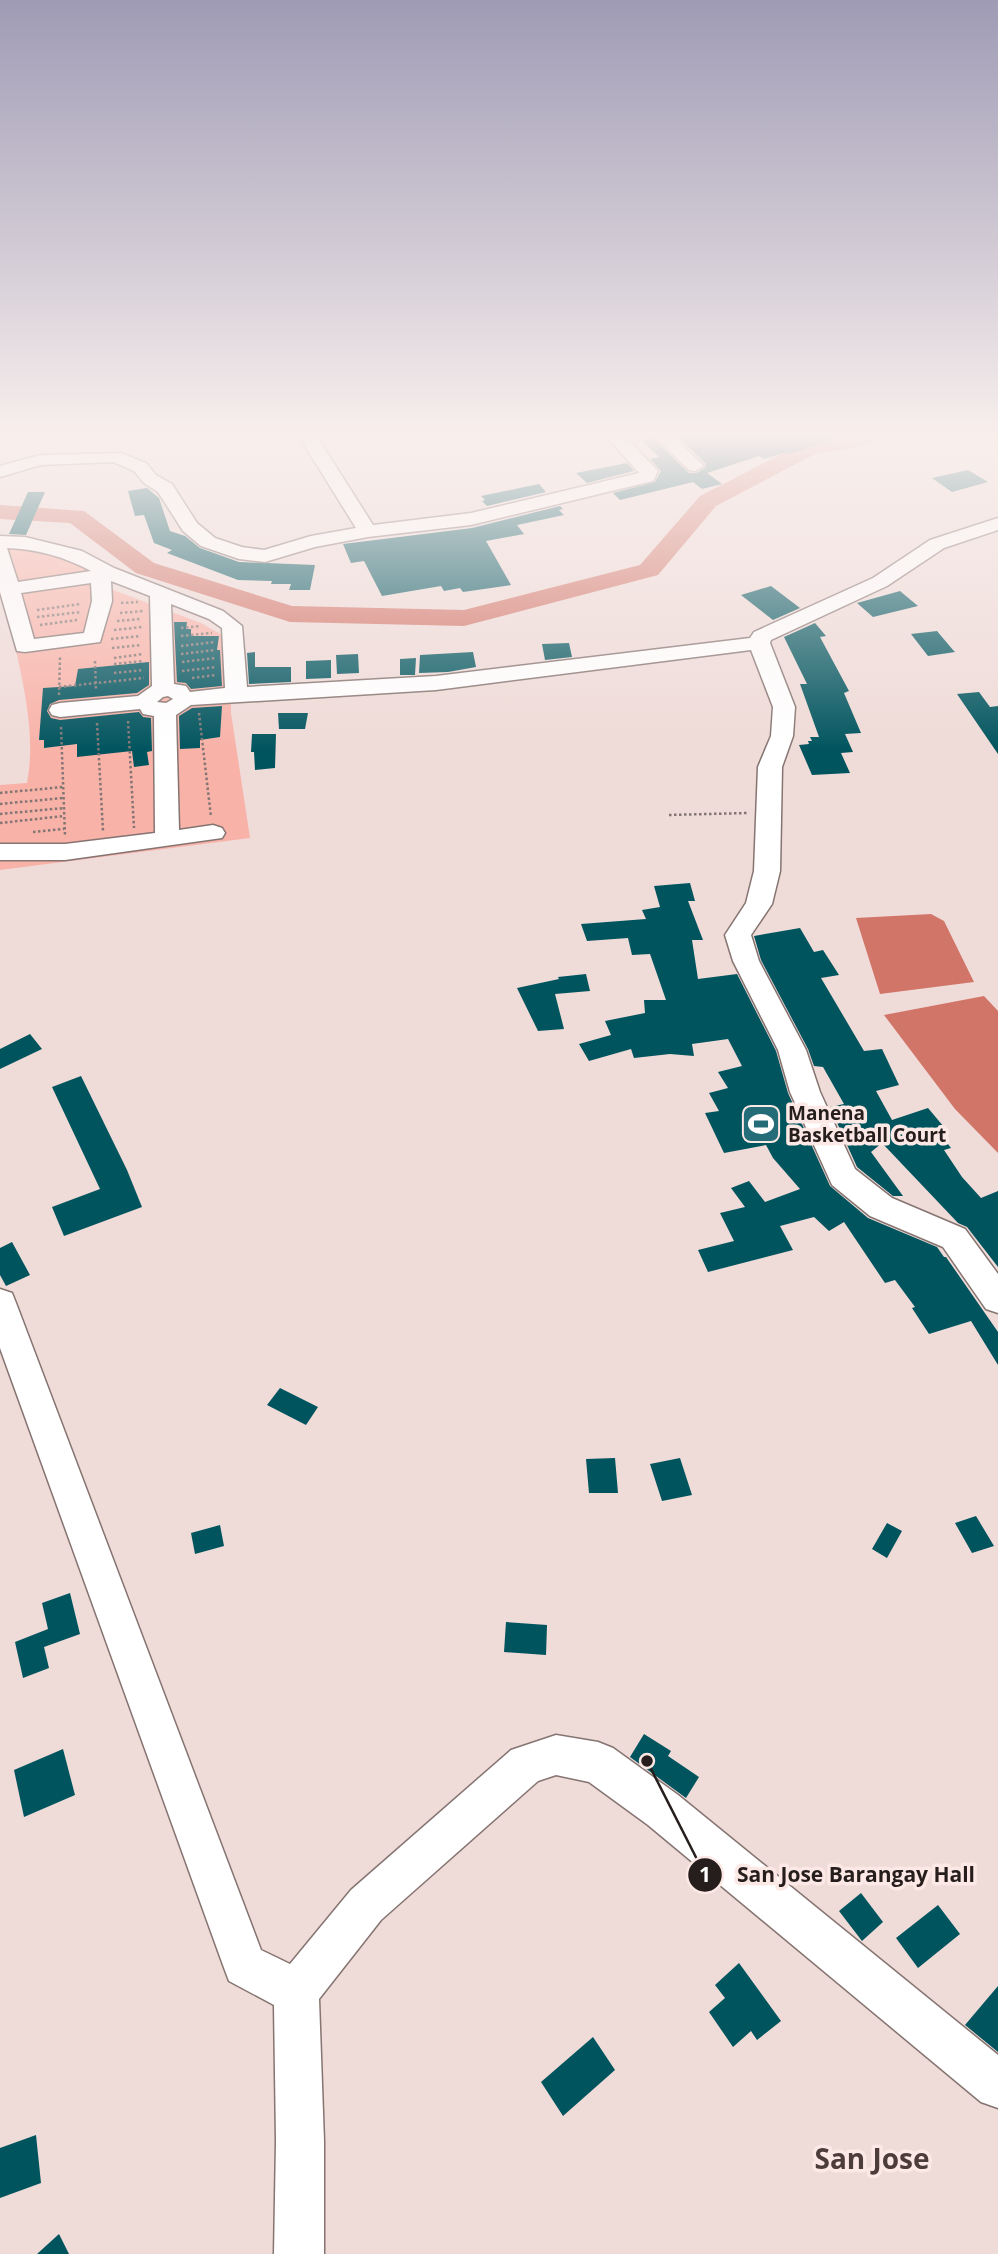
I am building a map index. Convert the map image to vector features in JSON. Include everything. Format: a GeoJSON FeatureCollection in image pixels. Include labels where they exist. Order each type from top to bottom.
{"type":"FeatureCollection","features":[{"type":"Feature","properties":{"kind":"street"},"geometry":{"type":"LineString","coordinates":[[206,540],[239,553],[265,556],[320,540]]}},
{"type":"Feature","properties":{"kind":"street"},"geometry":{"type":"LineString","coordinates":[[949,540],[937,544],[880,582],[761,636],[758,643],[784,707],[782,736],[770,767],[767,871],[759,904],[738,935],[746,961],[792,1050],[805,1092],[844,1177],[881,1207],[954,1238],[998,1299]]}},
{"type":"Feature","properties":{"kind":"street"},"geometry":{"type":"LineString","coordinates":[[0,542],[25,543],[75,555],[104,574],[162,659],[167,838]]}},
{"type":"Feature","properties":{"kind":"street"},"geometry":{"type":"LineString","coordinates":[[0,552],[6,565],[8,589],[25,646],[93,638],[105,616],[104,574]]}},
{"type":"Feature","properties":{"kind":"street"},"geometry":{"type":"LineString","coordinates":[[8,589],[104,574]]}},
{"type":"Feature","properties":{"kind":"street"},"geometry":{"type":"LineString","coordinates":[[60,710],[96,706],[162,659],[216,615],[232,626],[231,684]]}},
{"type":"Feature","properties":{"kind":"street"},"geometry":{"type":"LineString","coordinates":[[162,659],[231,684],[436,683],[758,643]]}},
{"type":"Feature","properties":{"kind":"street"},"geometry":{"type":"LineString","coordinates":[[0,852],[65,852],[213,832]]}},
{"type":"Feature","properties":{"kind":"street"},"geometry":{"type":"LineString","coordinates":[[0,1303],[245,1965],[296,1992]]}},
{"type":"Feature","properties":{"kind":"street"},"geometry":{"type":"LineString","coordinates":[[299,2254],[300,2141],[296,1992],[366,1905],[526,1765],[556,1755],[598,1763],[663,1810],[998,2085]]}},
{"type":"Feature","properties":{"kind":"path"},"geometry":{"type":"LineString","coordinates":[[18,620],[105,616],[162,659],[213,832]]}},
{"type":"Feature","properties":{"kind":"path"},"geometry":{"type":"LineString","coordinates":[[18,620],[105,616],[162,659]]}},
{"type":"Feature","properties":{"kind":"path"},"geometry":{"type":"LineString","coordinates":[[18,620],[105,616],[162,659]]}},
{"type":"Feature","properties":{"kind":"path"},"geometry":{"type":"LineString","coordinates":[[126,680],[162,659],[206,626]]}},
{"type":"Feature","properties":{"kind":"path"},"geometry":{"type":"LineString","coordinates":[[59,687],[126,680],[162,659],[219,632]]}},
{"type":"Feature","properties":{"kind":"path"},"geometry":{"type":"LineString","coordinates":[[108,639],[231,684]]}},
{"type":"Feature","properties":{"kind":"path"},"geometry":{"type":"LineString","coordinates":[[114,673],[222,642]]}},
{"type":"Feature","properties":{"kind":"path"},"geometry":{"type":"LineString","coordinates":[[60,648],[65,852]]}},
{"type":"Feature","properties":{"kind":"path"},"geometry":{"type":"LineString","coordinates":[[112,648],[215,667]]}},
{"type":"Feature","properties":{"kind":"path"},"geometry":{"type":"LineString","coordinates":[[114,664],[225,649]]}},
{"type":"Feature","properties":{"kind":"path"},"geometry":{"type":"LineString","coordinates":[[114,658],[225,657]]}},
{"type":"Feature","properties":{"kind":"path"},"geometry":{"type":"LineString","coordinates":[[134,843],[162,659]]}},
{"type":"Feature","properties":{"kind":"path"},"geometry":{"type":"LineString","coordinates":[[95,661],[103,847]]}},
{"type":"Feature","properties":{"kind":"path"},"geometry":{"type":"LineString","coordinates":[[0,793],[63,787]]}},
{"type":"Feature","properties":{"kind":"path"},"geometry":{"type":"LineString","coordinates":[[0,804],[63,798]]}},
{"type":"Feature","properties":{"kind":"path"},"geometry":{"type":"LineString","coordinates":[[0,814],[64,808]]}},
{"type":"Feature","properties":{"kind":"path"},"geometry":{"type":"LineString","coordinates":[[669,815],[768,812]]}},
{"type":"Feature","properties":{"kind":"path"},"geometry":{"type":"LineString","coordinates":[[0,823],[64,816]]}},
{"type":"Feature","properties":{"kind":"shaded area"},"geometry":{"type":"Polygon","coordinates":[[[0,545],[68,556],[96,574],[108,588],[201,623],[224,636],[231,685],[231,713],[250,838],[0,870],[0,785],[27,783],[30,754],[25,695],[6,604],[0,545]]]}},
{"type":"Feature","properties":{"kind":"shaded area"},"geometry":{"type":"Polygon","coordinates":[[[931,914],[944,921],[974,982],[880,994],[856,918],[931,914]]]}},
{"type":"Feature","properties":{"kind":"shaded area"},"geometry":{"type":"Polygon","coordinates":[[[984,996],[998,1011],[998,1153],[955,1109],[884,1015],[984,996]]]}},
{"type":"Feature","properties":{"kind":"building"},"geometry":{"type":"Polygon","coordinates":[[[153,540],[190,540],[200,548],[239,562],[315,565],[310,590],[289,590],[291,584],[271,584],[272,581],[238,580],[167,553],[172,550],[153,540]]]}},
{"type":"Feature","properties":{"kind":"building"},"geometry":{"type":"Polygon","coordinates":[[[374,540],[490,540],[486,541],[511,585],[463,592],[460,588],[444,591],[441,586],[382,596],[364,561],[351,563],[343,544],[374,540]]]}},
{"type":"Feature","properties":{"kind":"building"},"geometry":{"type":"Polygon","coordinates":[[[771,586],[800,608],[773,620],[741,595],[771,586]]]}},
{"type":"Feature","properties":{"kind":"building"},"geometry":{"type":"Polygon","coordinates":[[[900,591],[918,606],[873,617],[857,603],[900,591]]]}},
{"type":"Feature","properties":{"kind":"building"},"geometry":{"type":"Polygon","coordinates":[[[174,622],[187,622],[186,629],[191,629],[191,636],[219,636],[217,650],[220,650],[222,686],[191,689],[186,683],[177,682],[174,622]]]}},
{"type":"Feature","properties":{"kind":"building"},"geometry":{"type":"Polygon","coordinates":[[[815,623],[826,636],[820,637],[849,691],[844,693],[861,733],[845,734],[853,752],[841,753],[850,773],[812,775],[799,745],[809,744],[808,741],[812,741],[810,737],[819,737],[800,684],[807,684],[784,637],[815,623]]]}},
{"type":"Feature","properties":{"kind":"building"},"geometry":{"type":"Polygon","coordinates":[[[937,631],[955,652],[928,656],[911,634],[937,631]]]}},
{"type":"Feature","properties":{"kind":"building"},"geometry":{"type":"Polygon","coordinates":[[[569,643],[572,657],[545,660],[542,644],[569,643]]]}},
{"type":"Feature","properties":{"kind":"building"},"geometry":{"type":"Polygon","coordinates":[[[255,652],[255,667],[291,667],[291,682],[249,684],[247,653],[255,652]]]}},
{"type":"Feature","properties":{"kind":"building"},"geometry":{"type":"Polygon","coordinates":[[[473,652],[476,667],[419,673],[420,655],[473,652]]]}},
{"type":"Feature","properties":{"kind":"building"},"geometry":{"type":"Polygon","coordinates":[[[358,654],[359,673],[337,674],[336,655],[358,654]]]}},
{"type":"Feature","properties":{"kind":"building"},"geometry":{"type":"Polygon","coordinates":[[[416,658],[415,675],[400,675],[400,659],[416,658]]]}},
{"type":"Feature","properties":{"kind":"building"},"geometry":{"type":"Polygon","coordinates":[[[331,660],[331,678],[306,679],[306,661],[331,660]]]}},
{"type":"Feature","properties":{"kind":"building"},"geometry":{"type":"Polygon","coordinates":[[[149,662],[149,685],[137,693],[59,700],[50,704],[47,711],[51,718],[60,720],[139,712],[143,717],[151,718],[152,751],[147,752],[149,765],[134,767],[132,751],[77,757],[77,744],[44,748],[44,740],[39,740],[43,688],[75,686],[78,669],[149,662]]]}},
{"type":"Feature","properties":{"kind":"building"},"geometry":{"type":"Polygon","coordinates":[[[979,692],[990,707],[998,706],[998,754],[957,694],[979,692]]]}},
{"type":"Feature","properties":{"kind":"building"},"geometry":{"type":"Polygon","coordinates":[[[222,706],[220,737],[200,740],[200,748],[180,749],[179,716],[192,708],[222,706]]]}},
{"type":"Feature","properties":{"kind":"building"},"geometry":{"type":"Polygon","coordinates":[[[278,713],[308,713],[305,729],[279,729],[278,713]]]}},
{"type":"Feature","properties":{"kind":"building"},"geometry":{"type":"Polygon","coordinates":[[[252,734],[276,734],[275,768],[255,770],[254,752],[251,752],[252,734]]]}},
{"type":"Feature","properties":{"kind":"building"},"geometry":{"type":"Polygon","coordinates":[[[690,883],[695,901],[688,901],[703,940],[692,940],[698,979],[737,974],[776,1051],[788,1093],[830,1186],[868,1218],[937,1247],[998,1332],[998,1365],[971,1321],[929,1334],[912,1308],[915,1307],[895,1280],[885,1283],[844,1222],[829,1231],[814,1217],[780,1226],[793,1250],[708,1272],[698,1250],[734,1241],[720,1213],[745,1207],[731,1188],[749,1181],[765,1202],[800,1189],[773,1158],[766,1145],[724,1153],[705,1113],[719,1111],[709,1093],[728,1088],[718,1072],[742,1066],[728,1039],[692,1044],[694,1056],[670,1054],[634,1058],[631,1049],[589,1061],[579,1044],[611,1035],[605,1021],[645,1013],[644,1000],[666,1000],[650,954],[632,955],[628,938],[587,941],[581,924],[646,919],[642,910],[660,907],[654,886],[690,883]]]}},
{"type":"Feature","properties":{"kind":"building"},"geometry":{"type":"Polygon","coordinates":[[[800,928],[814,952],[823,950],[839,975],[821,978],[864,1051],[882,1049],[899,1085],[876,1091],[892,1120],[928,1108],[949,1133],[941,1135],[951,1148],[944,1150],[962,1177],[981,1198],[998,1191],[998,1267],[967,1227],[958,1223],[882,1143],[871,1152],[903,1196],[893,1196],[857,1167],[830,1107],[844,1104],[823,1067],[814,1066],[808,1049],[761,960],[754,936],[800,928]]]}},
{"type":"Feature","properties":{"kind":"building"},"geometry":{"type":"Polygon","coordinates":[[[586,974],[590,991],[555,994],[564,1029],[538,1031],[517,988],[559,979],[558,977],[586,974]]]}},
{"type":"Feature","properties":{"kind":"building"},"geometry":{"type":"Polygon","coordinates":[[[30,1034],[42,1049],[0,1069],[0,1049],[30,1034]]]}},
{"type":"Feature","properties":{"kind":"building"},"geometry":{"type":"Polygon","coordinates":[[[81,1076],[142,1207],[64,1236],[52,1207],[100,1189],[52,1087],[81,1076]]]}},
{"type":"Feature","properties":{"kind":"building"},"geometry":{"type":"Polygon","coordinates":[[[12,1242],[30,1275],[6,1286],[0,1275],[0,1248],[12,1242]]]}},
{"type":"Feature","properties":{"kind":"building"},"geometry":{"type":"Polygon","coordinates":[[[280,1388],[318,1407],[306,1425],[267,1405],[280,1388]]]}},
{"type":"Feature","properties":{"kind":"building"},"geometry":{"type":"Polygon","coordinates":[[[615,1458],[618,1493],[589,1493],[586,1459],[615,1458]]]}},
{"type":"Feature","properties":{"kind":"building"},"geometry":{"type":"Polygon","coordinates":[[[680,1458],[692,1495],[662,1501],[650,1464],[680,1458]]]}},
{"type":"Feature","properties":{"kind":"building"},"geometry":{"type":"Polygon","coordinates":[[[976,1516],[994,1546],[972,1553],[955,1523],[976,1516]]]}},
{"type":"Feature","properties":{"kind":"building"},"geometry":{"type":"Polygon","coordinates":[[[887,1523],[902,1531],[887,1558],[872,1549],[887,1523]]]}},
{"type":"Feature","properties":{"kind":"building"},"geometry":{"type":"Polygon","coordinates":[[[220,1525],[224,1546],[195,1554],[191,1533],[220,1525]]]}},
{"type":"Feature","properties":{"kind":"building"},"geometry":{"type":"Polygon","coordinates":[[[70,1593],[80,1634],[44,1647],[49,1668],[23,1678],[15,1642],[48,1629],[42,1603],[70,1593]]]}},
{"type":"Feature","properties":{"kind":"building"},"geometry":{"type":"Polygon","coordinates":[[[506,1622],[547,1625],[546,1655],[504,1652],[506,1622]]]}},
{"type":"Feature","properties":{"kind":"building"},"geometry":{"type":"Polygon","coordinates":[[[644,1734],[671,1751],[668,1756],[699,1777],[686,1798],[630,1757],[644,1734]]]}},
{"type":"Feature","properties":{"kind":"building"},"geometry":{"type":"Polygon","coordinates":[[[63,1749],[75,1795],[24,1817],[14,1770],[63,1749]]]}},
{"type":"Feature","properties":{"kind":"building"},"geometry":{"type":"Polygon","coordinates":[[[861,1893],[883,1922],[862,1941],[839,1911],[861,1893]]]}},
{"type":"Feature","properties":{"kind":"building"},"geometry":{"type":"Polygon","coordinates":[[[938,1905],[960,1934],[918,1968],[896,1938],[938,1905]]]}},
{"type":"Feature","properties":{"kind":"building"},"geometry":{"type":"Polygon","coordinates":[[[739,1963],[781,2021],[757,2040],[751,2031],[733,2047],[709,2012],[725,1998],[715,1985],[739,1963]]]}},
{"type":"Feature","properties":{"kind":"building"},"geometry":{"type":"Polygon","coordinates":[[[998,1986],[998,2052],[965,2025],[998,1986]]]}},
{"type":"Feature","properties":{"kind":"building"},"geometry":{"type":"Polygon","coordinates":[[[593,2037],[615,2070],[563,2116],[541,2082],[593,2037]]]}},
{"type":"Feature","properties":{"kind":"building"},"geometry":{"type":"Polygon","coordinates":[[[36,2135],[41,2183],[0,2198],[0,2148],[36,2135]]]}},
{"type":"Feature","properties":{"kind":"building"},"geometry":{"type":"Polygon","coordinates":[[[59,2234],[69,2254],[37,2254],[59,2234]]]}},
{"type":"Feature","properties":{"kind":"waterway"},"geometry":{"type":"LineString","coordinates":[[108,540],[145,568],[290,614],[464,618],[649,570],[674,540]]}},
{"type":"Feature","properties":{"kind":"place","name":"Manena Basketball Court"},"geometry":{"type":"Point","coordinates":[761,1124]}},
{"type":"Feature","properties":{"kind":"place","name":"San Jose Barangay Hall"},"geometry":{"type":"Point","coordinates":[647,1761]}},
{"type":"Feature","properties":{"kind":"district","name":"San Jose"},"geometry":{"type":"Point","coordinates":[872,2158]}}]}
